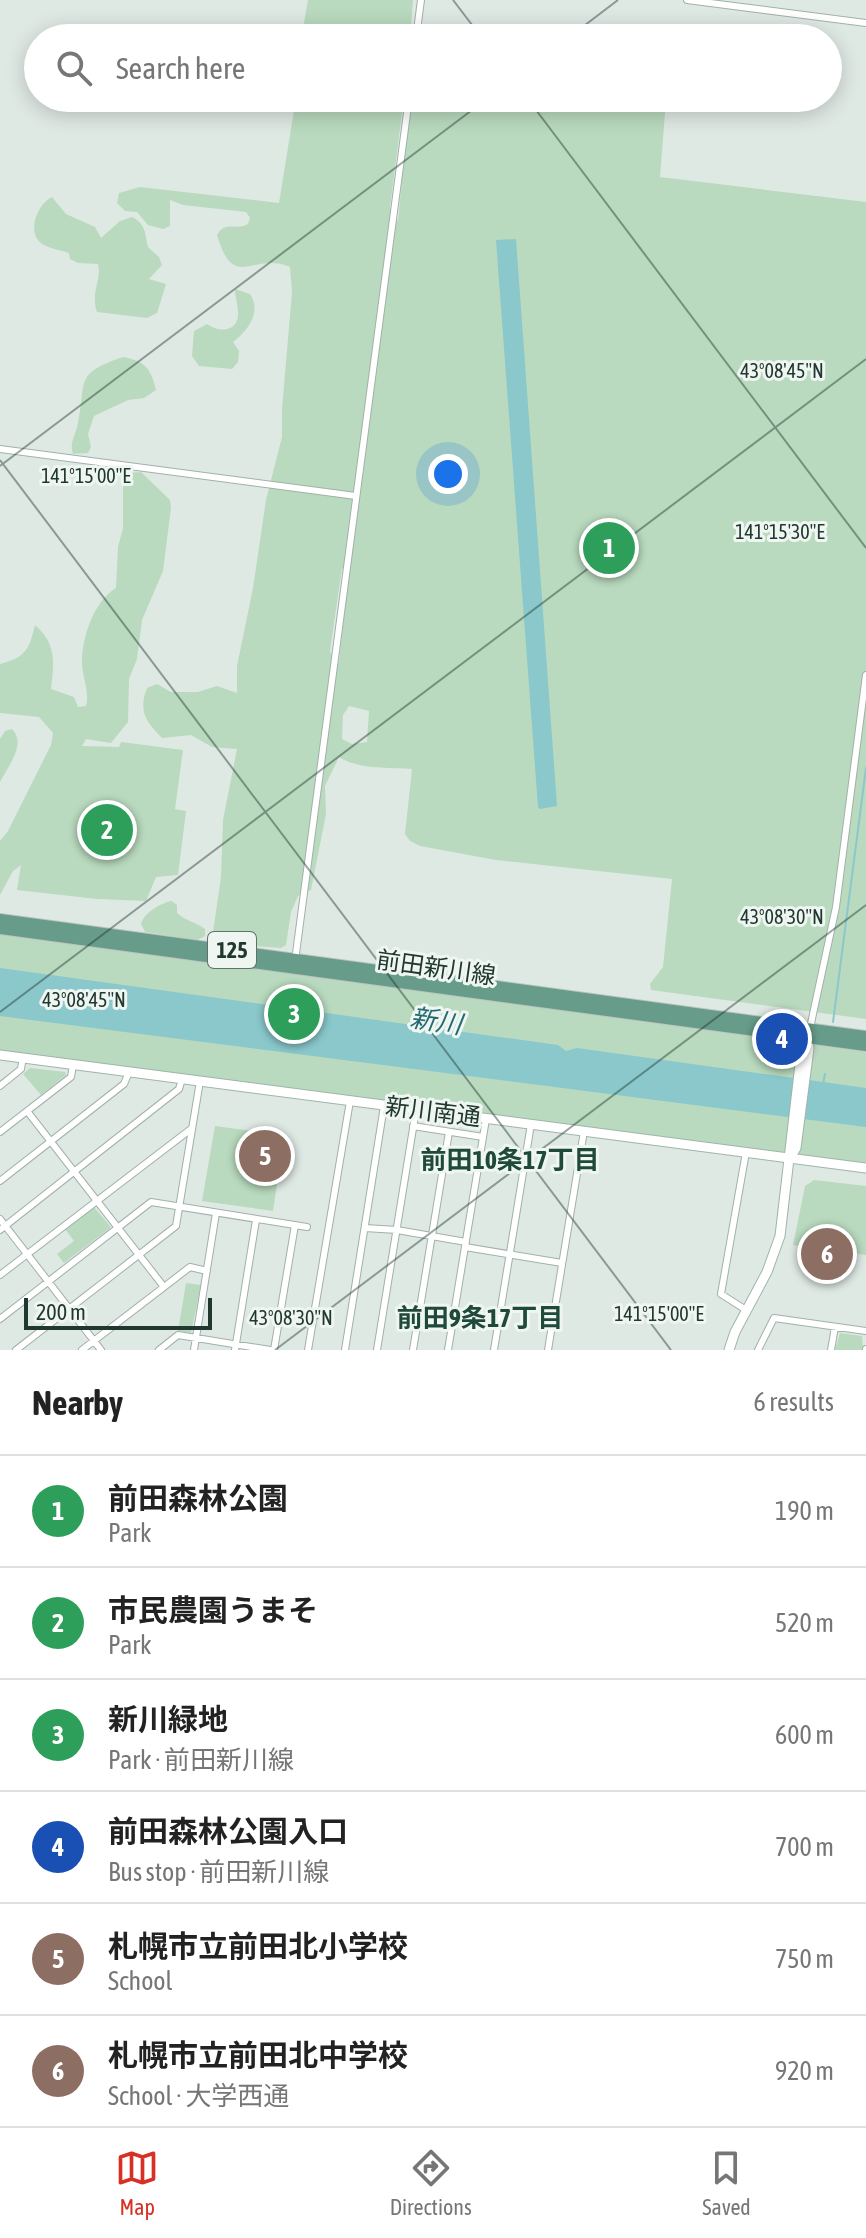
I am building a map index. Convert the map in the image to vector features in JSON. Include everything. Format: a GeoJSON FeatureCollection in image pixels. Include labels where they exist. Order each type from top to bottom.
{"type":"FeatureCollection","features":[{"type":"Feature","properties":{"kind":"main road","name":"前田新川線"},"geometry":{"type":"LineString","coordinates":[[0,919],[807,1040],[866,1046]]}},
{"type":"Feature","properties":{"kind":"main road","name":"前田新川線"},"geometry":{"type":"LineString","coordinates":[[0,929],[295,964]]}},
{"type":"Feature","properties":{"kind":"main road","name":"前田新川線"},"geometry":{"type":"LineString","coordinates":[[807,1040],[866,1036]]}},
{"type":"Feature","properties":{"kind":"street"},"geometry":{"type":"LineString","coordinates":[[418,24],[421,0]]}},
{"type":"Feature","properties":{"kind":"street"},"geometry":{"type":"LineString","coordinates":[[687,0],[866,23]]}},
{"type":"Feature","properties":{"kind":"street"},"geometry":{"type":"LineString","coordinates":[[295,964],[407,112]]}},
{"type":"Feature","properties":{"kind":"street"},"geometry":{"type":"LineString","coordinates":[[0,449],[356,496]]}},
{"type":"Feature","properties":{"kind":"street"},"geometry":{"type":"LineString","coordinates":[[729,1350],[767,1272],[780,1236],[807,1040],[836,907],[866,675]]}},
{"type":"Feature","properties":{"kind":"street","name":"新川南通"},"geometry":{"type":"LineString","coordinates":[[0,1055],[746,1152],[791,1151],[866,1168]]}},
{"type":"Feature","properties":{"kind":"street"},"geometry":{"type":"LineString","coordinates":[[0,1086],[21,1069],[23,1057]]}},
{"type":"Feature","properties":{"kind":"street"},"geometry":{"type":"LineString","coordinates":[[0,1132],[71,1077],[73,1065]]}},
{"type":"Feature","properties":{"kind":"street"},"geometry":{"type":"LineString","coordinates":[[0,1181],[124,1084],[129,1072]]}},
{"type":"Feature","properties":{"kind":"street"},"geometry":{"type":"LineString","coordinates":[[101,1350],[2,1225],[179,1089],[182,1079]]}},
{"type":"Feature","properties":{"kind":"street"},"geometry":{"type":"LineString","coordinates":[[16,1350],[176,1226],[200,1081]]}},
{"type":"Feature","properties":{"kind":"street"},"geometry":{"type":"LineString","coordinates":[[308,1350],[350,1101]]}},
{"type":"Feature","properties":{"kind":"street"},"geometry":{"type":"LineString","coordinates":[[345,1350],[384,1106]]}},
{"type":"Feature","properties":{"kind":"street"},"geometry":{"type":"LineString","coordinates":[[377,1350],[416,1110]]}},
{"type":"Feature","properties":{"kind":"street"},"geometry":{"type":"LineString","coordinates":[[27,1111],[164,1287]]}},
{"type":"Feature","properties":{"kind":"street"},"geometry":{"type":"LineString","coordinates":[[448,1350],[486,1119]]}},
{"type":"Feature","properties":{"kind":"street"},"geometry":{"type":"LineString","coordinates":[[494,1350],[531,1124]]}},
{"type":"Feature","properties":{"kind":"street"},"geometry":{"type":"LineString","coordinates":[[413,1126],[483,1137]]}},
{"type":"Feature","properties":{"kind":"street"},"geometry":{"type":"LineString","coordinates":[[0,1275],[192,1129]]}},
{"type":"Feature","properties":{"kind":"street"},"geometry":{"type":"LineString","coordinates":[[548,1350],[584,1131]]}},
{"type":"Feature","properties":{"kind":"street"},"geometry":{"type":"LineString","coordinates":[[413,1350],[449,1132]]}},
{"type":"Feature","properties":{"kind":"street"},"geometry":{"type":"LineString","coordinates":[[746,1152],[721,1294],[746,1310]]}},
{"type":"Feature","properties":{"kind":"street"},"geometry":{"type":"LineString","coordinates":[[0,1319],[151,1202],[307,1227]]}},
{"type":"Feature","properties":{"kind":"street"},"geometry":{"type":"LineString","coordinates":[[194,1350],[216,1213]]}},
{"type":"Feature","properties":{"kind":"street"},"geometry":{"type":"LineString","coordinates":[[236,1347],[256,1220]]}},
{"type":"Feature","properties":{"kind":"street"},"geometry":{"type":"LineString","coordinates":[[159,1350],[178,1335],[236,1347],[272,1350],[295,1225]]}},
{"type":"Feature","properties":{"kind":"street"},"geometry":{"type":"LineString","coordinates":[[365,1228],[432,1236],[562,1263]]}},
{"type":"Feature","properties":{"kind":"street"},"geometry":{"type":"LineString","coordinates":[[82,1350],[190,1267],[207,1271]]}},
{"type":"Feature","properties":{"kind":"street"},"geometry":{"type":"LineString","coordinates":[[758,1350],[774,1318],[866,1331]]}},
{"type":"Feature","properties":{"kind":"street"},"geometry":{"type":"LineString","coordinates":[[831,1350],[835,1327]]}},
{"type":"Feature","properties":{"kind":"green space"},"geometry":{"type":"Polygon","coordinates":[[[308,0],[413,0],[411,24],[304,24],[308,0]]]}},
{"type":"Feature","properties":{"kind":"green space"},"geometry":{"type":"Polygon","coordinates":[[[294,112],[402,112],[390,207],[398,221],[409,112],[665,112],[660,177],[866,202],[866,1019],[651,990],[650,984],[663,967],[672,879],[496,860],[420,846],[405,834],[412,769],[365,766],[339,757],[325,786],[326,814],[311,890],[298,896],[291,912],[286,945],[281,948],[228,944],[212,939],[221,877],[223,820],[237,749],[212,747],[191,735],[162,738],[145,716],[143,703],[147,688],[157,684],[171,692],[198,692],[217,686],[237,693],[237,666],[266,500],[282,437],[292,292],[290,267],[265,263],[246,267],[230,262],[217,235],[224,228],[248,224],[250,218],[246,212],[183,205],[170,200],[170,226],[163,229],[148,225],[137,212],[125,211],[117,203],[119,193],[140,187],[279,203],[294,112]],[[342,568],[330,651],[336,667],[339,662],[348,577],[342,568]],[[349,706],[343,715],[342,739],[352,744],[367,742],[369,711],[349,706]]]}},
{"type":"Feature","properties":{"kind":"green space"},"geometry":{"type":"Polygon","coordinates":[[[52,197],[66,214],[95,227],[101,238],[120,221],[132,217],[140,223],[148,247],[159,257],[162,265],[149,279],[166,284],[157,313],[147,318],[97,312],[98,264],[78,263],[70,259],[69,253],[44,245],[35,234],[38,213],[52,197]]]}},
{"type":"Feature","properties":{"kind":"green space"},"geometry":{"type":"Polygon","coordinates":[[[235,289],[250,294],[255,308],[252,321],[233,342],[239,351],[238,362],[232,369],[199,366],[192,356],[194,331],[207,324],[216,329],[234,326],[238,313],[235,289]]]}},
{"type":"Feature","properties":{"kind":"green space"},"geometry":{"type":"Polygon","coordinates":[[[123,357],[146,367],[156,390],[144,398],[128,400],[94,416],[88,434],[91,447],[88,453],[73,454],[72,442],[85,381],[96,369],[123,357]]]}},
{"type":"Feature","properties":{"kind":"green space"},"geometry":{"type":"Polygon","coordinates":[[[141,472],[170,500],[163,571],[142,620],[137,659],[129,679],[128,722],[111,743],[86,739],[82,746],[119,747],[121,742],[183,750],[175,809],[186,811],[178,875],[156,877],[146,901],[97,899],[17,890],[21,865],[13,871],[0,895],[0,841],[51,745],[53,733],[39,717],[0,713],[0,664],[25,651],[35,625],[51,647],[51,689],[74,697],[78,707],[86,706],[82,662],[84,642],[101,602],[116,588],[118,547],[123,528],[123,478],[128,473],[141,472]]]}},
{"type":"Feature","properties":{"kind":"green space"},"geometry":{"type":"Polygon","coordinates":[[[12,729],[18,741],[17,748],[0,782],[0,739],[5,731],[12,729]]]}},
{"type":"Feature","properties":{"kind":"green space"},"geometry":{"type":"Polygon","coordinates":[[[172,901],[177,905],[177,913],[205,929],[205,936],[197,940],[145,932],[141,924],[145,916],[158,906],[172,901]]]}},
{"type":"Feature","properties":{"kind":"green space"},"geometry":{"type":"Polygon","coordinates":[[[0,933],[866,1052],[866,1165],[0,1052],[0,933]]]}},
{"type":"Feature","properties":{"kind":"green space"},"geometry":{"type":"Polygon","coordinates":[[[30,1068],[65,1072],[66,1075],[41,1095],[23,1074],[30,1068]]]}},
{"type":"Feature","properties":{"kind":"green space"},"geometry":{"type":"Polygon","coordinates":[[[215,1126],[275,1134],[283,1143],[273,1211],[202,1201],[215,1126]]]}},
{"type":"Feature","properties":{"kind":"green space"},"geometry":{"type":"Polygon","coordinates":[[[814,1180],[866,1186],[866,1255],[793,1245],[805,1186],[814,1180]]]}},
{"type":"Feature","properties":{"kind":"green space"},"geometry":{"type":"Polygon","coordinates":[[[94,1207],[110,1228],[64,1263],[57,1254],[74,1241],[65,1229],[94,1207]]]}},
{"type":"Feature","properties":{"kind":"green space"},"geometry":{"type":"Polygon","coordinates":[[[186,1283],[201,1285],[191,1333],[178,1331],[186,1283]]]}},
{"type":"Feature","properties":{"kind":"green space"},"geometry":{"type":"Polygon","coordinates":[[[840,1333],[862,1336],[863,1350],[835,1350],[840,1333]]]}},
{"type":"Feature","properties":{"kind":"water"},"geometry":{"type":"Polygon","coordinates":[[[516,239],[557,806],[540,809],[496,240],[516,239]]]}},
{"type":"Feature","properties":{"kind":"water"},"geometry":{"type":"Polygon","coordinates":[[[0,968],[558,1045],[566,1051],[577,1048],[866,1088],[866,1127],[0,1016],[0,968]]]}},
{"type":"Feature","properties":{"kind":"waterway"},"geometry":{"type":"LineString","coordinates":[[833,1022],[866,768]]}},
{"type":"Feature","properties":{"kind":"waterway"},"geometry":{"type":"LineString","coordinates":[[823,1084],[825,1074]]}},
{"type":"Feature","properties":{"kind":"place","name":"前田森林公園"},"geometry":{"type":"Point","coordinates":[609,548]}},
{"type":"Feature","properties":{"kind":"place","name":"市民農園うまそ"},"geometry":{"type":"Point","coordinates":[107,830]}},
{"type":"Feature","properties":{"kind":"place","name":"新川緑地"},"geometry":{"type":"Point","coordinates":[294,1014]}},
{"type":"Feature","properties":{"kind":"place","name":"前田森林公園入口"},"geometry":{"type":"Point","coordinates":[782,1039]}},
{"type":"Feature","properties":{"kind":"place","name":"札幌市立前田北小学校"},"geometry":{"type":"Point","coordinates":[265,1156]}},
{"type":"Feature","properties":{"kind":"place","name":"札幌市立前田北中学校"},"geometry":{"type":"Point","coordinates":[827,1254]}},
{"type":"Feature","properties":{"kind":"district","name":"前田10条17丁目"},"geometry":{"type":"Point","coordinates":[510,1160]}},
{"type":"Feature","properties":{"kind":"district","name":"前田9条17丁目"},"geometry":{"type":"Point","coordinates":[480,1318]}},
{"type":"Feature","properties":{"kind":"water label","name":"新川"},"geometry":{"type":"Point","coordinates":[436,1021]}}]}
